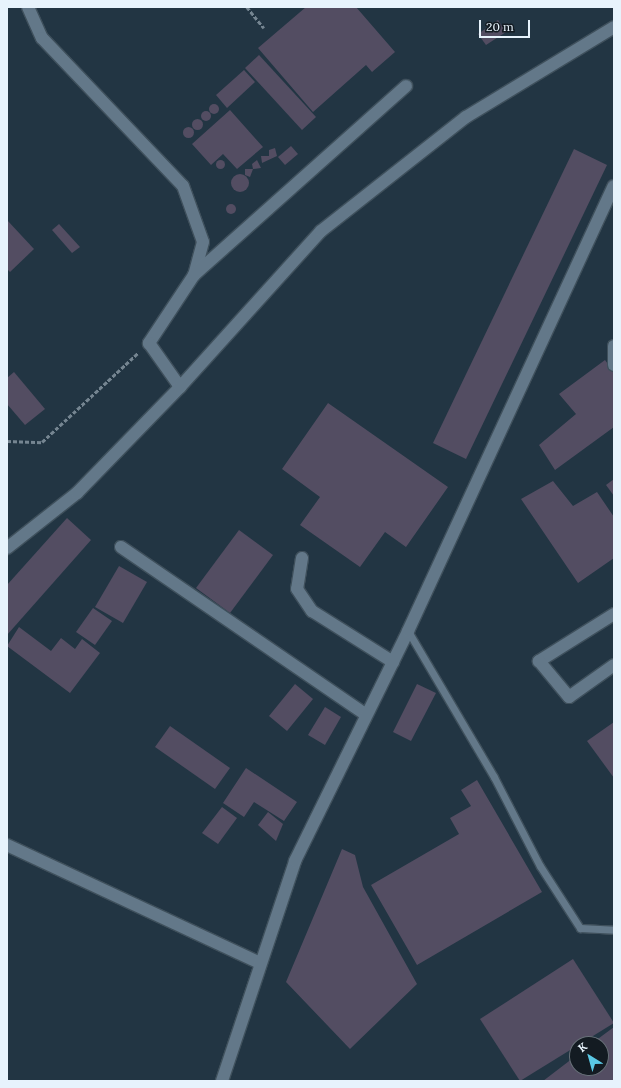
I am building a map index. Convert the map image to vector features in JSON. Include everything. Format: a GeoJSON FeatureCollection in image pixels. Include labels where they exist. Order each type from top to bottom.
{"type":"FeatureCollection","features":[{"type":"Feature","properties":{"kind":"street"},"geometry":{"type":"LineString","coordinates":[[28,7],[42,38],[183,186],[203,242],[194,275]]}},
{"type":"Feature","properties":{"kind":"street"},"geometry":{"type":"LineString","coordinates":[[7,548],[77,493],[180,387],[321,231],[466,117],[614,27]]}},
{"type":"Feature","properties":{"kind":"street"},"geometry":{"type":"LineString","coordinates":[[180,387],[149,343],[194,275],[406,86]]}},
{"type":"Feature","properties":{"kind":"street"},"geometry":{"type":"LineString","coordinates":[[222,1081],[295,861],[408,631],[614,186]]}},
{"type":"Feature","properties":{"kind":"street"},"geometry":{"type":"LineString","coordinates":[[614,346],[614,365]]}},
{"type":"Feature","properties":{"kind":"street"},"geometry":{"type":"LineString","coordinates":[[121,547],[366,715]]}},
{"type":"Feature","properties":{"kind":"street"},"geometry":{"type":"LineString","coordinates":[[302,558],[297,589],[312,610],[393,662]]}},
{"type":"Feature","properties":{"kind":"street"},"geometry":{"type":"LineString","coordinates":[[614,614],[539,662],[569,697],[614,665]]}},
{"type":"Feature","properties":{"kind":"street"},"geometry":{"type":"LineString","coordinates":[[7,845],[260,963]]}},
{"type":"Feature","properties":{"kind":"lane"},"geometry":{"type":"LineString","coordinates":[[408,631],[494,777],[540,866],[580,928],[614,930]]}},
{"type":"Feature","properties":{"kind":"path"},"geometry":{"type":"LineString","coordinates":[[247,7],[264,28]]}},
{"type":"Feature","properties":{"kind":"path"},"geometry":{"type":"LineString","coordinates":[[7,441],[42,442],[149,343]]}},
{"type":"Feature","properties":{"kind":"building"},"geometry":{"type":"Polygon","coordinates":[[[306,7],[356,7],[395,52],[372,72],[366,65],[313,112],[258,48],[306,7]]]}},
{"type":"Feature","properties":{"kind":"building"},"geometry":{"type":"Polygon","coordinates":[[[498,20],[506,32],[486,45],[478,34],[498,20]]]}},
{"type":"Feature","properties":{"kind":"building"},"geometry":{"type":"Polygon","coordinates":[[[259,55],[316,117],[302,130],[245,68],[259,55]]]}},
{"type":"Feature","properties":{"kind":"building"},"geometry":{"type":"Polygon","coordinates":[[[244,70],[255,82],[227,108],[216,95],[244,70]]]}},
{"type":"Feature","properties":{"kind":"building"},"geometry":{"type":"Polygon","coordinates":[[[212,104],[216,104],[218,105],[218,113],[212,114],[209,111],[209,107],[212,104]]]}},
{"type":"Feature","properties":{"kind":"building"},"geometry":{"type":"Polygon","coordinates":[[[230,110],[263,147],[237,169],[223,154],[211,165],[192,144],[230,110]]]}},
{"type":"Feature","properties":{"kind":"building"},"geometry":{"type":"Polygon","coordinates":[[[204,111],[208,111],[210,112],[210,120],[204,121],[201,118],[201,114],[204,111]]]}},
{"type":"Feature","properties":{"kind":"building"},"geometry":{"type":"Polygon","coordinates":[[[197,118],[201,120],[203,124],[201,128],[197,130],[193,128],[191,124],[193,120],[197,118]]]}},
{"type":"Feature","properties":{"kind":"building"},"geometry":{"type":"Polygon","coordinates":[[[188,126],[192,128],[194,132],[192,136],[188,138],[184,136],[182,132],[184,128],[188,126]]]}},
{"type":"Feature","properties":{"kind":"building"},"geometry":{"type":"Polygon","coordinates":[[[291,146],[298,154],[285,165],[278,157],[291,146]]]}},
{"type":"Feature","properties":{"kind":"building"},"geometry":{"type":"Polygon","coordinates":[[[275,148],[277,156],[262,163],[261,156],[269,156],[269,150],[275,148]]]}},
{"type":"Feature","properties":{"kind":"building"},"geometry":{"type":"Polygon","coordinates":[[[574,149],[607,165],[466,459],[433,443],[574,149]]]}},
{"type":"Feature","properties":{"kind":"building"},"geometry":{"type":"Polygon","coordinates":[[[218,160],[222,160],[224,164],[222,168],[218,168],[216,166],[216,162],[218,160]]]}},
{"type":"Feature","properties":{"kind":"building"},"geometry":{"type":"Polygon","coordinates":[[[257,160],[261,168],[253,169],[252,164],[257,160]]]}},
{"type":"Feature","properties":{"kind":"building"},"geometry":{"type":"Polygon","coordinates":[[[245,169],[253,169],[250,177],[245,175],[245,169]]]}},
{"type":"Feature","properties":{"kind":"building"},"geometry":{"type":"Polygon","coordinates":[[[240,174],[246,177],[249,183],[246,189],[240,192],[234,189],[231,183],[234,177],[240,174]]]}},
{"type":"Feature","properties":{"kind":"building"},"geometry":{"type":"Polygon","coordinates":[[[229,204],[233,204],[235,205],[235,213],[229,214],[226,211],[226,207],[229,204]]]}},
{"type":"Feature","properties":{"kind":"building"},"geometry":{"type":"Polygon","coordinates":[[[7,220],[34,249],[10,272],[7,269],[7,220]]]}},
{"type":"Feature","properties":{"kind":"building"},"geometry":{"type":"Polygon","coordinates":[[[59,224],[80,247],[72,253],[52,230],[59,224]]]}},
{"type":"Feature","properties":{"kind":"building"},"geometry":{"type":"Polygon","coordinates":[[[605,360],[614,372],[614,427],[555,470],[539,445],[576,414],[559,394],[605,360]]]}},
{"type":"Feature","properties":{"kind":"building"},"geometry":{"type":"Polygon","coordinates":[[[14,372],[45,409],[25,425],[7,404],[7,378],[14,372]]]}},
{"type":"Feature","properties":{"kind":"building"},"geometry":{"type":"Polygon","coordinates":[[[328,403],[448,487],[406,547],[385,532],[360,567],[300,525],[320,497],[282,469],[328,403]]]}},
{"type":"Feature","properties":{"kind":"building"},"geometry":{"type":"Polygon","coordinates":[[[614,479],[614,496],[606,485],[614,479]]]}},
{"type":"Feature","properties":{"kind":"building"},"geometry":{"type":"Polygon","coordinates":[[[553,481],[573,506],[597,492],[614,517],[614,558],[578,583],[521,499],[553,481]]]}},
{"type":"Feature","properties":{"kind":"building"},"geometry":{"type":"Polygon","coordinates":[[[67,518],[91,540],[7,635],[7,585],[67,518]]]}},
{"type":"Feature","properties":{"kind":"building"},"geometry":{"type":"Polygon","coordinates":[[[239,530],[273,555],[230,613],[196,588],[239,530]]]}},
{"type":"Feature","properties":{"kind":"building"},"geometry":{"type":"Polygon","coordinates":[[[119,566],[147,582],[123,623],[95,607],[119,566]]]}},
{"type":"Feature","properties":{"kind":"building"},"geometry":{"type":"Polygon","coordinates":[[[93,608],[112,621],[95,645],[76,632],[93,608]]]}},
{"type":"Feature","properties":{"kind":"building"},"geometry":{"type":"Polygon","coordinates":[[[19,627],[51,651],[61,638],[75,649],[82,639],[100,653],[70,693],[7,646],[19,627]]]}},
{"type":"Feature","properties":{"kind":"building"},"geometry":{"type":"Polygon","coordinates":[[[295,684],[313,699],[287,731],[269,716],[295,684]]]}},
{"type":"Feature","properties":{"kind":"building"},"geometry":{"type":"Polygon","coordinates":[[[417,684],[436,693],[411,741],[393,732],[417,684]]]}},
{"type":"Feature","properties":{"kind":"building"},"geometry":{"type":"Polygon","coordinates":[[[325,707],[341,717],[325,745],[308,735],[325,707]]]}},
{"type":"Feature","properties":{"kind":"building"},"geometry":{"type":"Polygon","coordinates":[[[614,722],[614,778],[587,741],[614,722]]]}},
{"type":"Feature","properties":{"kind":"building"},"geometry":{"type":"Polygon","coordinates":[[[170,726],[230,768],[215,789],[155,747],[170,726]]]}},
{"type":"Feature","properties":{"kind":"building"},"geometry":{"type":"Polygon","coordinates":[[[246,768],[297,802],[284,821],[254,802],[244,817],[223,803],[246,768]]]}},
{"type":"Feature","properties":{"kind":"building"},"geometry":{"type":"Polygon","coordinates":[[[477,780],[542,892],[417,965],[371,885],[459,834],[450,818],[471,806],[461,790],[477,780]]]}},
{"type":"Feature","properties":{"kind":"building"},"geometry":{"type":"Polygon","coordinates":[[[222,807],[237,818],[218,844],[202,833],[222,807]]]}},
{"type":"Feature","properties":{"kind":"building"},"geometry":{"type":"Polygon","coordinates":[[[268,812],[283,824],[276,841],[258,825],[268,812]]]}},
{"type":"Feature","properties":{"kind":"building"},"geometry":{"type":"Polygon","coordinates":[[[342,849],[355,855],[363,887],[417,984],[350,1049],[286,982],[342,849]]]}},
{"type":"Feature","properties":{"kind":"building"},"geometry":{"type":"Polygon","coordinates":[[[573,959],[614,1023],[593,1036],[569,1036],[569,1051],[520,1081],[480,1019],[573,959]]]}},
{"type":"Feature","properties":{"kind":"building"},"geometry":{"type":"Polygon","coordinates":[[[614,1027],[614,1081],[543,1081],[569,1061],[569,1076],[609,1076],[609,1036],[602,1036],[614,1027]]]}}]}
